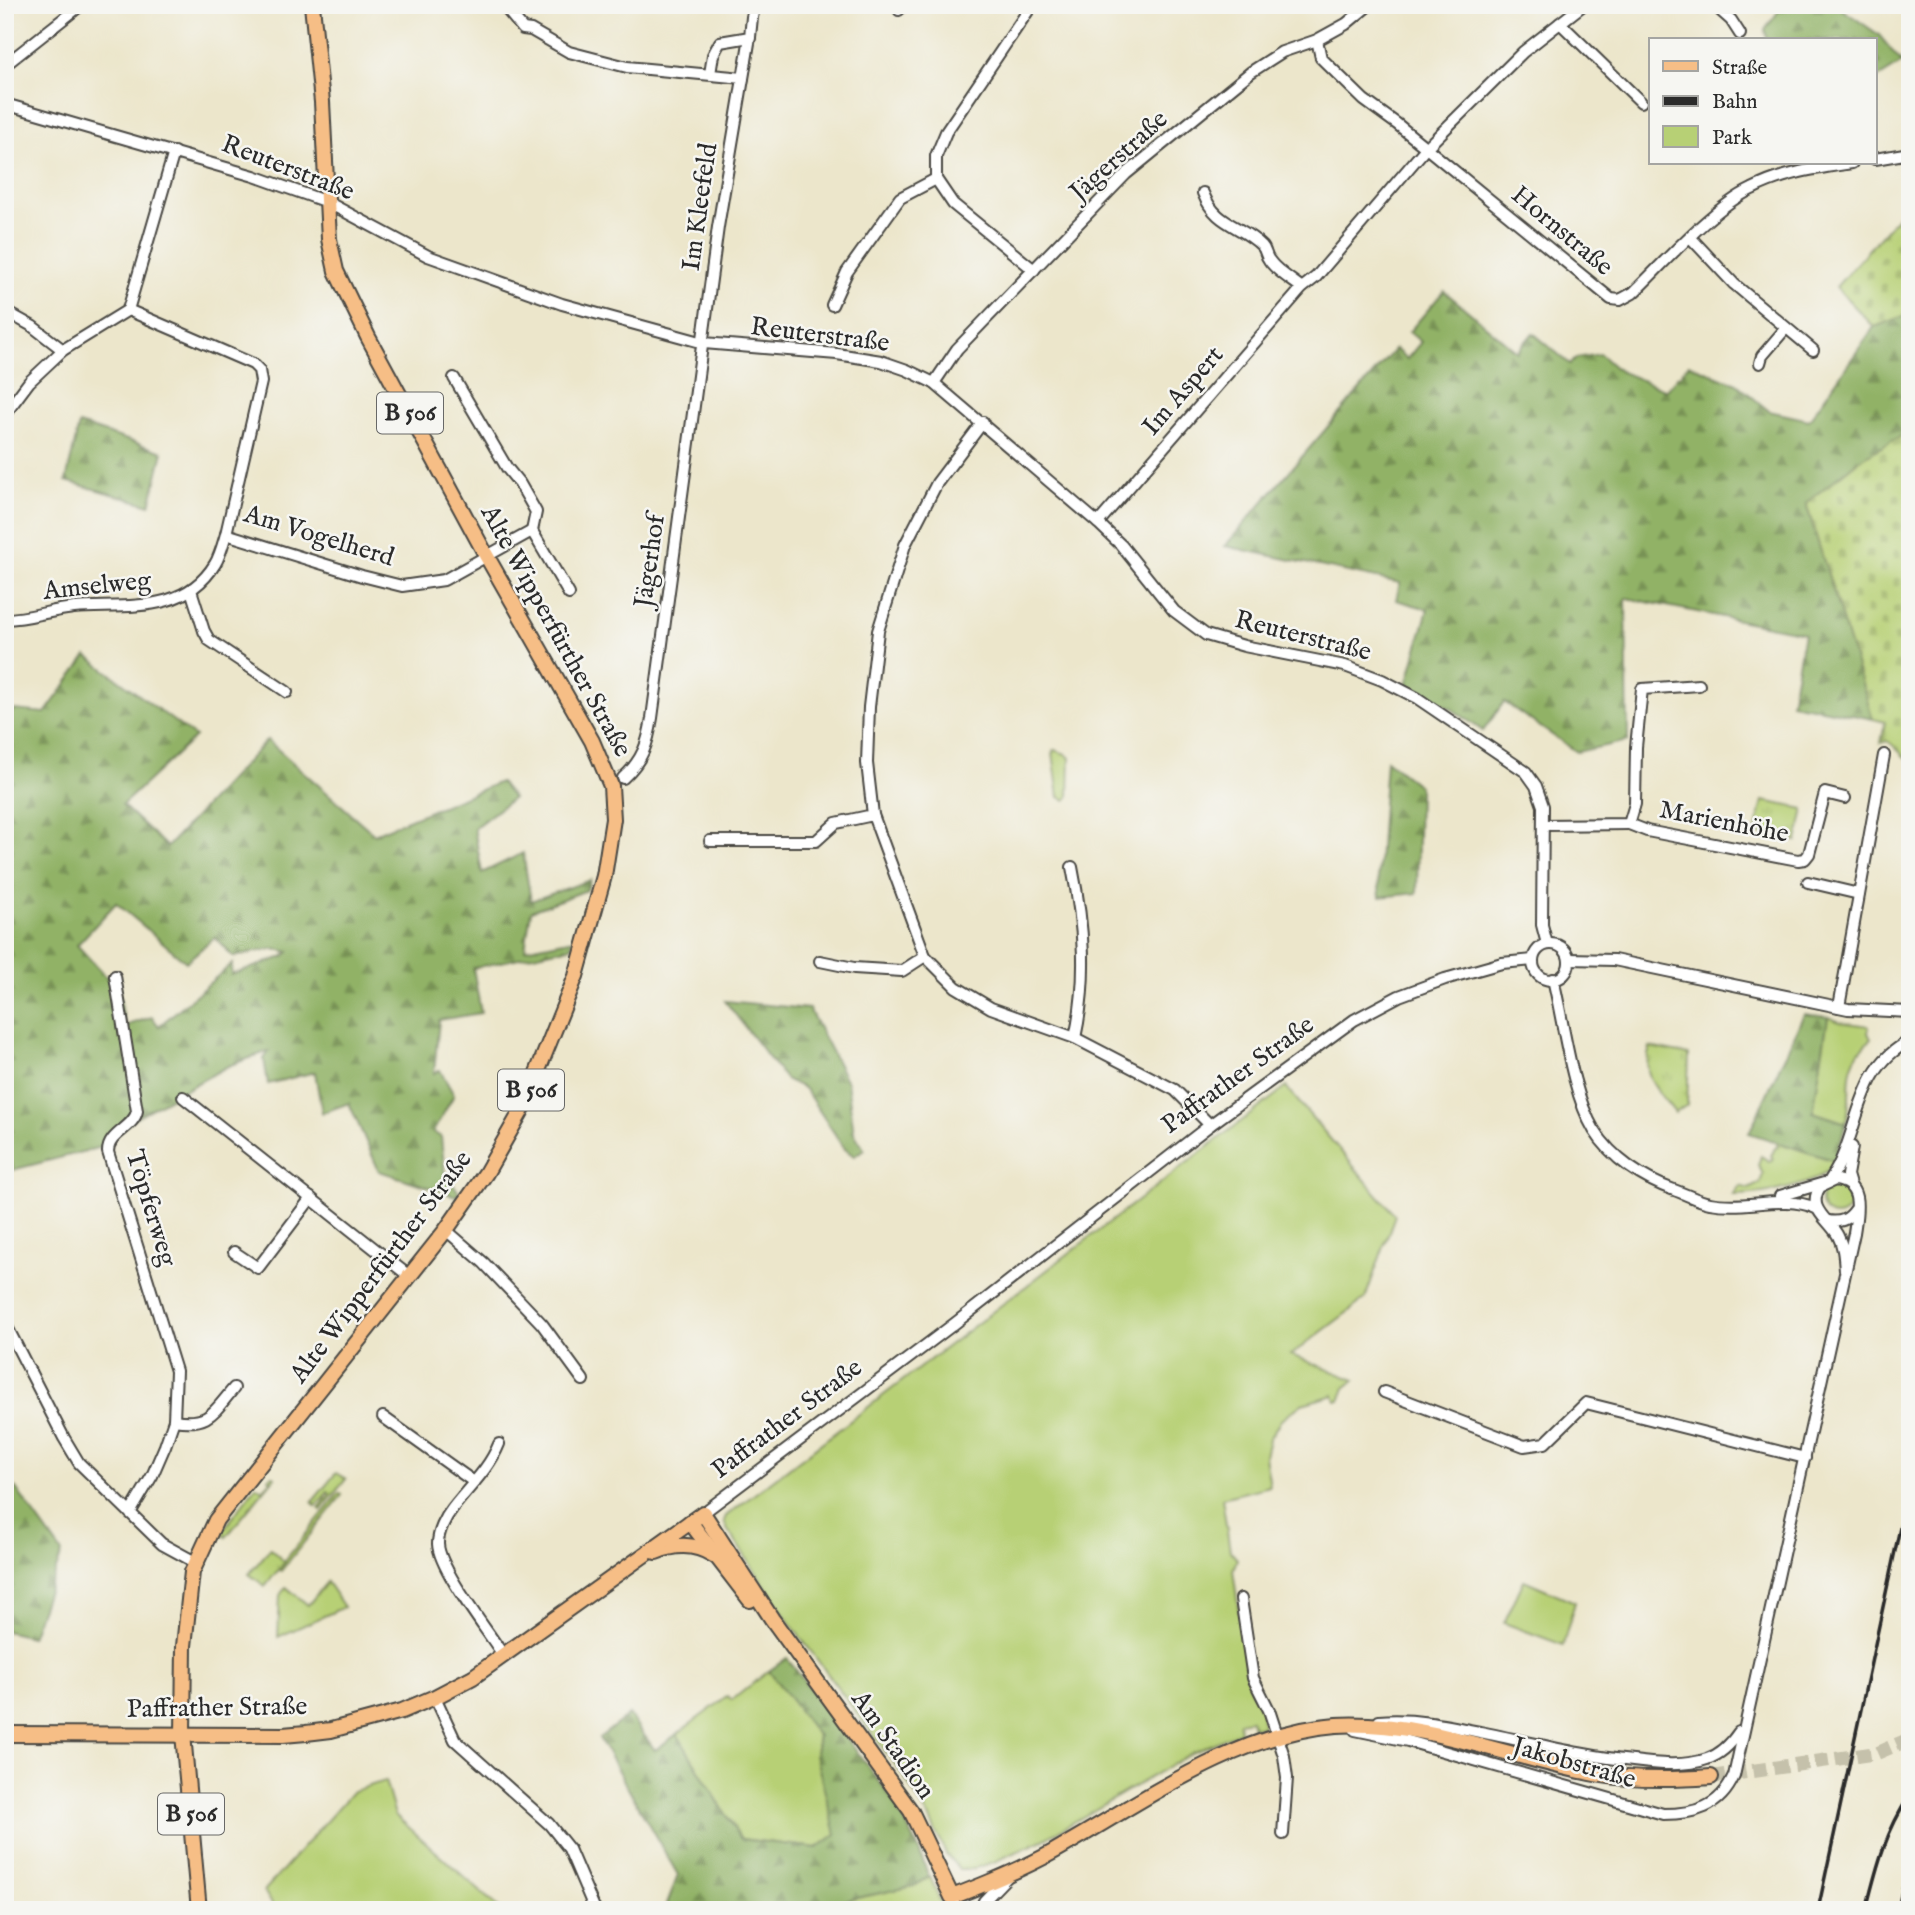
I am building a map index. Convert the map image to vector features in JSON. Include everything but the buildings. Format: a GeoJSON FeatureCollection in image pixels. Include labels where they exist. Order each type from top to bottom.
{"type":"FeatureCollection","features":[{"type":"Feature","properties":{"kind":"main road","name":"Alte Wipperfürther Straße"},"geometry":{"type":"LineString","coordinates":[[183,1734],[186,1622],[195,1562],[216,1520],[446,1230],[486,1173],[522,1110],[576,976],[604,876],[614,819],[611,786],[598,752],[486,555],[341,284],[331,254],[322,102],[312,5]]}},
{"type":"Feature","properties":{"kind":"main road","name":"Paffrather Straße"},"geometry":{"type":"LineString","coordinates":[[5,1734],[283,1735],[331,1730],[402,1711],[473,1676],[703,1513]]}},
{"type":"Feature","properties":{"kind":"main road","name":"Am Stadion"},"geometry":{"type":"LineString","coordinates":[[703,1513],[772,1619],[911,1811],[954,1903]]}},
{"type":"Feature","properties":{"kind":"main road","name":"Am Stadion"},"geometry":{"type":"LineString","coordinates":[[690,1522],[752,1602],[772,1619]]}},
{"type":"Feature","properties":{"kind":"main road"},"geometry":{"type":"LineString","coordinates":[[645,1556],[664,1549],[689,1546],[704,1549],[720,1560]]}},
{"type":"Feature","properties":{"kind":"main road"},"geometry":{"type":"LineString","coordinates":[[1335,1725],[1404,1728],[1564,1768],[1618,1778],[1662,1780],[1711,1777]]}},
{"type":"Feature","properties":{"kind":"main road","name":"Jakobstraße"},"geometry":{"type":"LineString","coordinates":[[954,1903],[1053,1853],[1158,1790],[1209,1764],[1278,1737],[1335,1725]]}},
{"type":"Feature","properties":{"kind":"main road","name":"B 506"},"geometry":{"type":"LineString","coordinates":[[183,1734],[199,1910]]}},
{"type":"Feature","properties":{"kind":"main road"},"geometry":{"type":"LineString","coordinates":[[1905,1910],[1910,1888]]}},
{"type":"Feature","properties":{"kind":"street"},"geometry":{"type":"LineString","coordinates":[[5,65],[81,5]]}},
{"type":"Feature","properties":{"kind":"street"},"geometry":{"type":"LineString","coordinates":[[503,5],[523,29],[531,30],[569,51],[627,67],[743,78]]}},
{"type":"Feature","properties":{"kind":"street","name":"Im Kleefeld"},"geometry":{"type":"LineString","coordinates":[[704,343],[718,227],[755,5]]}},
{"type":"Feature","properties":{"kind":"street"},"geometry":{"type":"LineString","coordinates":[[1032,5],[946,132],[936,156],[936,179],[953,204],[1034,270]]}},
{"type":"Feature","properties":{"kind":"street","name":"Jägerstraße"},"geometry":{"type":"LineString","coordinates":[[934,383],[957,349],[1126,174],[1251,72],[1282,52],[1317,40],[1346,24],[1370,5]]}},
{"type":"Feature","properties":{"kind":"street","name":"Im Aspert"},"geometry":{"type":"LineString","coordinates":[[1098,523],[1302,288],[1316,277],[1426,148],[1523,52],[1583,5]]}},
{"type":"Feature","properties":{"kind":"street"},"geometry":{"type":"LineString","coordinates":[[1714,5],[1731,20],[1740,34]]}},
{"type":"Feature","properties":{"kind":"street"},"geometry":{"type":"LineString","coordinates":[[1560,23],[1642,102]]}},
{"type":"Feature","properties":{"kind":"street"},"geometry":{"type":"LineString","coordinates":[[710,74],[713,55],[720,42],[750,37]]}},
{"type":"Feature","properties":{"kind":"street","name":"Hornstraße"},"geometry":{"type":"LineString","coordinates":[[1317,40],[1321,58],[1364,100],[1611,299],[1620,300],[1633,293],[1721,209],[1742,194],[1799,167],[1839,164]]}},
{"type":"Feature","properties":{"kind":"street","name":"Reuterstraße"},"geometry":{"type":"LineString","coordinates":[[5,104],[254,176],[327,202],[428,256],[562,304],[704,343],[837,354],[881,361],[934,383],[983,422],[1098,523],[1121,545],[1174,611],[1206,635],[1244,646],[1345,666],[1382,680],[1417,698],[1526,772],[1536,786],[1543,806],[1542,925],[1547,944]]}},
{"type":"Feature","properties":{"kind":"street"},"geometry":{"type":"LineString","coordinates":[[5,414],[29,382],[63,350],[128,310],[174,152]]}},
{"type":"Feature","properties":{"kind":"street"},"geometry":{"type":"LineString","coordinates":[[1876,159],[1910,153]]}},
{"type":"Feature","properties":{"kind":"street"},"geometry":{"type":"LineString","coordinates":[[832,305],[847,272],[901,198],[936,179]]}},
{"type":"Feature","properties":{"kind":"street"},"geometry":{"type":"LineString","coordinates":[[1203,192],[1209,208],[1265,248],[1268,260],[1302,288]]}},
{"type":"Feature","properties":{"kind":"street"},"geometry":{"type":"LineString","coordinates":[[1691,238],[1734,284],[1813,350]]}},
{"type":"Feature","properties":{"kind":"street","name":"Am Vogelherd"},"geometry":{"type":"LineString","coordinates":[[128,310],[253,364],[258,370],[261,382],[226,534],[402,586],[444,580],[532,531]]}},
{"type":"Feature","properties":{"kind":"street"},"geometry":{"type":"LineString","coordinates":[[5,311],[32,326],[63,350]]}},
{"type":"Feature","properties":{"kind":"street"},"geometry":{"type":"LineString","coordinates":[[1760,363],[1762,356],[1786,328]]}},
{"type":"Feature","properties":{"kind":"street","name":"Jägerhof"},"geometry":{"type":"LineString","coordinates":[[623,778],[643,756],[648,741],[704,343]]}},
{"type":"Feature","properties":{"kind":"street"},"geometry":{"type":"LineString","coordinates":[[454,378],[536,512],[532,531],[569,594]]}},
{"type":"Feature","properties":{"kind":"street"},"geometry":{"type":"LineString","coordinates":[[983,422],[937,483],[905,545],[878,631],[869,707],[867,763],[873,815],[925,956],[956,988],[991,1007],[1075,1038],[1175,1090],[1210,1125]]}},
{"type":"Feature","properties":{"kind":"street","name":"Amselweg"},"geometry":{"type":"LineString","coordinates":[[5,620],[69,608],[142,606],[168,602],[191,590],[217,562],[226,534]]}},
{"type":"Feature","properties":{"kind":"street","name":"Amselweg"},"geometry":{"type":"LineString","coordinates":[[191,590],[209,640],[287,692]]}},
{"type":"Feature","properties":{"kind":"street","name":"Marienhöhe"},"geometry":{"type":"LineString","coordinates":[[1629,824],[1635,804],[1636,747],[1642,689],[1699,685]]}},
{"type":"Feature","properties":{"kind":"street"},"geometry":{"type":"LineString","coordinates":[[1839,1007],[1884,755]]}},
{"type":"Feature","properties":{"kind":"street","name":"Marienhöhe"},"geometry":{"type":"LineString","coordinates":[[1543,825],[1629,824],[1647,831],[1798,860],[1805,859],[1809,854],[1825,793],[1845,798]]}},
{"type":"Feature","properties":{"kind":"street"},"geometry":{"type":"LineString","coordinates":[[710,841],[816,841],[836,823],[873,815]]}},
{"type":"Feature","properties":{"kind":"street"},"geometry":{"type":"LineString","coordinates":[[1072,867],[1084,969],[1083,1004],[1075,1038]]}},
{"type":"Feature","properties":{"kind":"street"},"geometry":{"type":"LineString","coordinates":[[1808,882],[1859,894]]}},
{"type":"Feature","properties":{"kind":"street"},"geometry":{"type":"LineString","coordinates":[[1547,944],[1561,947],[1569,959],[1566,972],[1553,979],[1544,978],[1537,973],[1533,960],[1536,952],[1547,944]]}},
{"type":"Feature","properties":{"kind":"street"},"geometry":{"type":"LineString","coordinates":[[820,961],[854,968],[902,971],[925,956]]}},
{"type":"Feature","properties":{"kind":"street"},"geometry":{"type":"LineString","coordinates":[[1569,959],[1614,960],[1839,1007],[1910,1012]]}},
{"type":"Feature","properties":{"kind":"street","name":"Paffrather Straße"},"geometry":{"type":"LineString","coordinates":[[703,1513],[954,1324],[1210,1125],[1364,1014],[1399,996],[1445,978],[1502,962],[1533,960]]}},
{"type":"Feature","properties":{"kind":"street","name":"Töpferweg"},"geometry":{"type":"LineString","coordinates":[[115,976],[137,1111],[135,1119],[110,1142],[108,1152],[174,1360],[177,1380],[174,1420],[152,1476],[130,1513]]}},
{"type":"Feature","properties":{"kind":"street"},"geometry":{"type":"LineString","coordinates":[[1553,979],[1578,1091],[1594,1130],[1619,1157],[1646,1179],[1709,1203],[1795,1201],[1816,1208]]}},
{"type":"Feature","properties":{"kind":"street","name":"Jakobstraße"},"geometry":{"type":"LineString","coordinates":[[1845,1270],[1842,1245],[1828,1221],[1816,1208],[1817,1192],[1827,1182],[1848,1146],[1872,1074],[1889,1054],[1910,1041]]}},
{"type":"Feature","properties":{"kind":"street"},"geometry":{"type":"LineString","coordinates":[[183,1097],[409,1276]]}},
{"type":"Feature","properties":{"kind":"street","name":"Jakobstraße"},"geometry":{"type":"LineString","coordinates":[[1335,1725],[1408,1741],[1662,1814],[1689,1814],[1705,1808],[1730,1785],[1854,1233],[1856,1194],[1847,1175],[1855,1123]]}},
{"type":"Feature","properties":{"kind":"street"},"geometry":{"type":"LineString","coordinates":[[1756,1203],[1827,1182],[1840,1180],[1850,1185]]}},
{"type":"Feature","properties":{"kind":"street"},"geometry":{"type":"LineString","coordinates":[[234,1252],[258,1268],[311,1198]]}},
{"type":"Feature","properties":{"kind":"street"},"geometry":{"type":"LineString","coordinates":[[1828,1221],[1841,1222],[1855,1210]]}},
{"type":"Feature","properties":{"kind":"street"},"geometry":{"type":"LineString","coordinates":[[446,1230],[484,1263],[542,1324],[583,1380]]}},
{"type":"Feature","properties":{"kind":"street"},"geometry":{"type":"LineString","coordinates":[[5,1323],[79,1464],[162,1544],[195,1562]]}},
{"type":"Feature","properties":{"kind":"street"},"geometry":{"type":"LineString","coordinates":[[174,1420],[196,1423],[205,1419],[234,1388]]}},
{"type":"Feature","properties":{"kind":"street"},"geometry":{"type":"LineString","coordinates":[[1384,1392],[1524,1446],[1545,1443],[1586,1403],[1805,1458]]}},
{"type":"Feature","properties":{"kind":"street"},"geometry":{"type":"LineString","coordinates":[[383,1417],[474,1482]]}},
{"type":"Feature","properties":{"kind":"street"},"geometry":{"type":"LineString","coordinates":[[499,1444],[494,1458],[450,1511],[439,1532],[439,1553],[503,1655]]}},
{"type":"Feature","properties":{"kind":"street"},"geometry":{"type":"LineString","coordinates":[[1241,1599],[1253,1678],[1269,1710],[1287,1778],[1283,1834]]}},
{"type":"Feature","properties":{"kind":"street"},"geometry":{"type":"LineString","coordinates":[[435,1697],[456,1740],[549,1824],[569,1849],[595,1910]]}},
{"type":"Feature","properties":{"kind":"street","name":"Jakobstraße"},"geometry":{"type":"LineString","coordinates":[[1335,1725],[1392,1720],[1428,1723],[1600,1758],[1652,1763],[1707,1759],[1731,1744],[1744,1723]]}},
{"type":"Feature","properties":{"kind":"street"},"geometry":{"type":"LineString","coordinates":[[980,1910],[984,1901],[1009,1875]]}},
{"type":"Feature","properties":{"kind":"green space"},"geometry":{"type":"Polygon","coordinates":[[[1783,5],[1836,5],[1879,35],[1902,63],[1876,79],[1876,38],[1767,38],[1765,30],[1783,5]]]}},
{"type":"Feature","properties":{"kind":"green space"},"geometry":{"type":"Polygon","coordinates":[[[1898,216],[1910,226],[1910,314],[1874,327],[1836,287],[1898,216]]]}},
{"type":"Feature","properties":{"kind":"green space"},"geometry":{"type":"Polygon","coordinates":[[[1444,291],[1517,352],[1533,333],[1570,364],[1577,358],[1600,354],[1619,371],[1666,390],[1689,364],[1737,384],[1769,411],[1809,420],[1874,327],[1910,314],[1910,431],[1859,460],[1806,503],[1873,719],[1791,703],[1804,633],[1626,598],[1628,741],[1577,752],[1504,702],[1483,731],[1452,709],[1407,685],[1428,609],[1396,600],[1400,583],[1225,546],[1395,349],[1407,359],[1421,342],[1409,332],[1444,291]]]}},
{"type":"Feature","properties":{"kind":"green space"},"geometry":{"type":"Polygon","coordinates":[[[79,424],[163,452],[150,505],[66,481],[79,424]]]}},
{"type":"Feature","properties":{"kind":"green space"},"geometry":{"type":"Polygon","coordinates":[[[1910,431],[1910,761],[1887,741],[1881,743],[1885,722],[1873,719],[1806,503],[1859,460],[1910,431]]]}},
{"type":"Feature","properties":{"kind":"green space"},"geometry":{"type":"Polygon","coordinates":[[[87,656],[195,737],[122,805],[167,847],[267,740],[374,834],[500,782],[513,798],[474,828],[482,873],[523,853],[531,901],[590,880],[587,890],[531,911],[525,949],[573,939],[571,947],[473,968],[481,1013],[439,1020],[434,1073],[440,1070],[454,1095],[433,1132],[441,1137],[445,1174],[459,1192],[456,1196],[379,1171],[349,1103],[322,1113],[315,1072],[268,1084],[264,1059],[269,1051],[228,1066],[134,1118],[101,1147],[5,1172],[5,709],[45,713],[87,656]],[[116,903],[77,945],[107,978],[115,971],[125,1026],[152,1017],[159,1026],[232,964],[231,975],[283,957],[289,952],[269,950],[233,957],[215,937],[186,962],[116,903]]]}},
{"type":"Feature","properties":{"kind":"green space"},"geometry":{"type":"Polygon","coordinates":[[[1055,750],[1070,758],[1069,797],[1066,800],[1059,797],[1053,753],[1055,750]]]}},
{"type":"Feature","properties":{"kind":"green space"},"geometry":{"type":"Polygon","coordinates":[[[1386,760],[1419,786],[1417,893],[1380,897],[1378,877],[1386,760]]]}},
{"type":"Feature","properties":{"kind":"green space"},"geometry":{"type":"Polygon","coordinates":[[[1763,801],[1804,809],[1797,841],[1755,833],[1763,801]]]}},
{"type":"Feature","properties":{"kind":"green space"},"geometry":{"type":"Polygon","coordinates":[[[725,1001],[809,1009],[847,1082],[854,1133],[864,1149],[854,1156],[845,1149],[804,1088],[785,1079],[725,1001]]]}},
{"type":"Feature","properties":{"kind":"green space"},"geometry":{"type":"Polygon","coordinates":[[[1804,1014],[1828,1017],[1813,1112],[1846,1123],[1835,1161],[1749,1133],[1804,1014]]]}},
{"type":"Feature","properties":{"kind":"green space"},"geometry":{"type":"Polygon","coordinates":[[[1828,1017],[1840,1022],[1869,1026],[1871,1039],[1854,1059],[1851,1069],[1846,1123],[1813,1112],[1828,1017]]]}},
{"type":"Feature","properties":{"kind":"green space"},"geometry":{"type":"Polygon","coordinates":[[[1650,1047],[1689,1055],[1687,1105],[1675,1113],[1649,1076],[1647,1067],[1650,1047]]]}},
{"type":"Feature","properties":{"kind":"green space"},"geometry":{"type":"Polygon","coordinates":[[[1286,1087],[1395,1215],[1365,1299],[1291,1355],[1355,1380],[1345,1388],[1340,1401],[1336,1401],[1334,1395],[1302,1404],[1281,1420],[1269,1439],[1265,1456],[1270,1486],[1222,1498],[1230,1551],[1237,1559],[1233,1570],[1249,1685],[1262,1710],[1262,1726],[1253,1728],[1251,1720],[1239,1722],[1240,1732],[1192,1753],[1043,1840],[994,1862],[972,1869],[959,1869],[946,1854],[929,1817],[902,1774],[790,1623],[727,1529],[724,1521],[726,1516],[1286,1087]]]}},
{"type":"Feature","properties":{"kind":"green space"},"geometry":{"type":"Polygon","coordinates":[[[1776,1142],[1835,1161],[1818,1177],[1789,1188],[1733,1195],[1740,1186],[1749,1189],[1760,1183],[1763,1174],[1758,1165],[1761,1156],[1769,1161],[1773,1159],[1771,1156],[1778,1147],[1776,1142]]]}},
{"type":"Feature","properties":{"kind":"green space"},"geometry":{"type":"Polygon","coordinates":[[[1836,1186],[1846,1191],[1851,1201],[1846,1211],[1836,1216],[1826,1211],[1821,1201],[1826,1191],[1836,1186]]]}},
{"type":"Feature","properties":{"kind":"green space"},"geometry":{"type":"Polygon","coordinates":[[[336,1473],[346,1479],[321,1510],[319,1508],[330,1494],[328,1492],[316,1506],[312,1502],[336,1473]]]}},
{"type":"Feature","properties":{"kind":"green space"},"geometry":{"type":"Polygon","coordinates":[[[272,1475],[275,1477],[226,1537],[221,1533],[256,1486],[263,1490],[272,1475]]]}},
{"type":"Feature","properties":{"kind":"green space"},"geometry":{"type":"Polygon","coordinates":[[[15,1487],[62,1553],[31,1637],[5,1631],[5,1493],[15,1487]]]}},
{"type":"Feature","properties":{"kind":"green space"},"geometry":{"type":"Polygon","coordinates":[[[339,1493],[342,1495],[281,1571],[278,1569],[339,1493]]]}},
{"type":"Feature","properties":{"kind":"green space"},"geometry":{"type":"Polygon","coordinates":[[[270,1549],[285,1562],[265,1586],[249,1574],[270,1549]]]}},
{"type":"Feature","properties":{"kind":"green space"},"geometry":{"type":"Polygon","coordinates":[[[1524,1580],[1575,1602],[1563,1645],[1504,1623],[1524,1580]]]}},
{"type":"Feature","properties":{"kind":"green space"},"geometry":{"type":"Polygon","coordinates":[[[327,1582],[344,1607],[278,1637],[280,1595],[286,1587],[308,1605],[327,1582]]]}},
{"type":"Feature","properties":{"kind":"green space"},"geometry":{"type":"Polygon","coordinates":[[[787,1658],[893,1800],[916,1843],[929,1877],[914,1886],[833,1903],[826,1910],[665,1910],[678,1875],[599,1738],[629,1715],[655,1750],[677,1734],[741,1839],[817,1848],[836,1834],[815,1754],[818,1736],[769,1671],[787,1658]]]}},
{"type":"Feature","properties":{"kind":"green space"},"geometry":{"type":"Polygon","coordinates":[[[769,1671],[818,1736],[815,1754],[837,1834],[817,1848],[741,1839],[677,1734],[728,1696],[732,1700],[769,1671]]]}},
{"type":"Feature","properties":{"kind":"green space"},"geometry":{"type":"Polygon","coordinates":[[[385,1781],[395,1815],[501,1910],[276,1910],[264,1891],[353,1791],[385,1781]]]}},
{"type":"Feature","properties":{"kind":"green space"},"geometry":{"type":"Polygon","coordinates":[[[930,1877],[944,1910],[826,1910],[833,1903],[914,1886],[930,1877]]]}},
{"type":"Feature","properties":{"kind":"tunnel"},"geometry":{"type":"LineString","coordinates":[[1711,1777],[1877,1753],[1910,1739]]}},
{"type":"Feature","properties":{"kind":"railway"},"geometry":{"type":"LineString","coordinates":[[1818,1910],[1910,1481]]}},
{"type":"Feature","properties":{"kind":"railway"},"geometry":{"type":"LineString","coordinates":[[1866,1910],[1888,1836],[1910,1795]]}}]}
